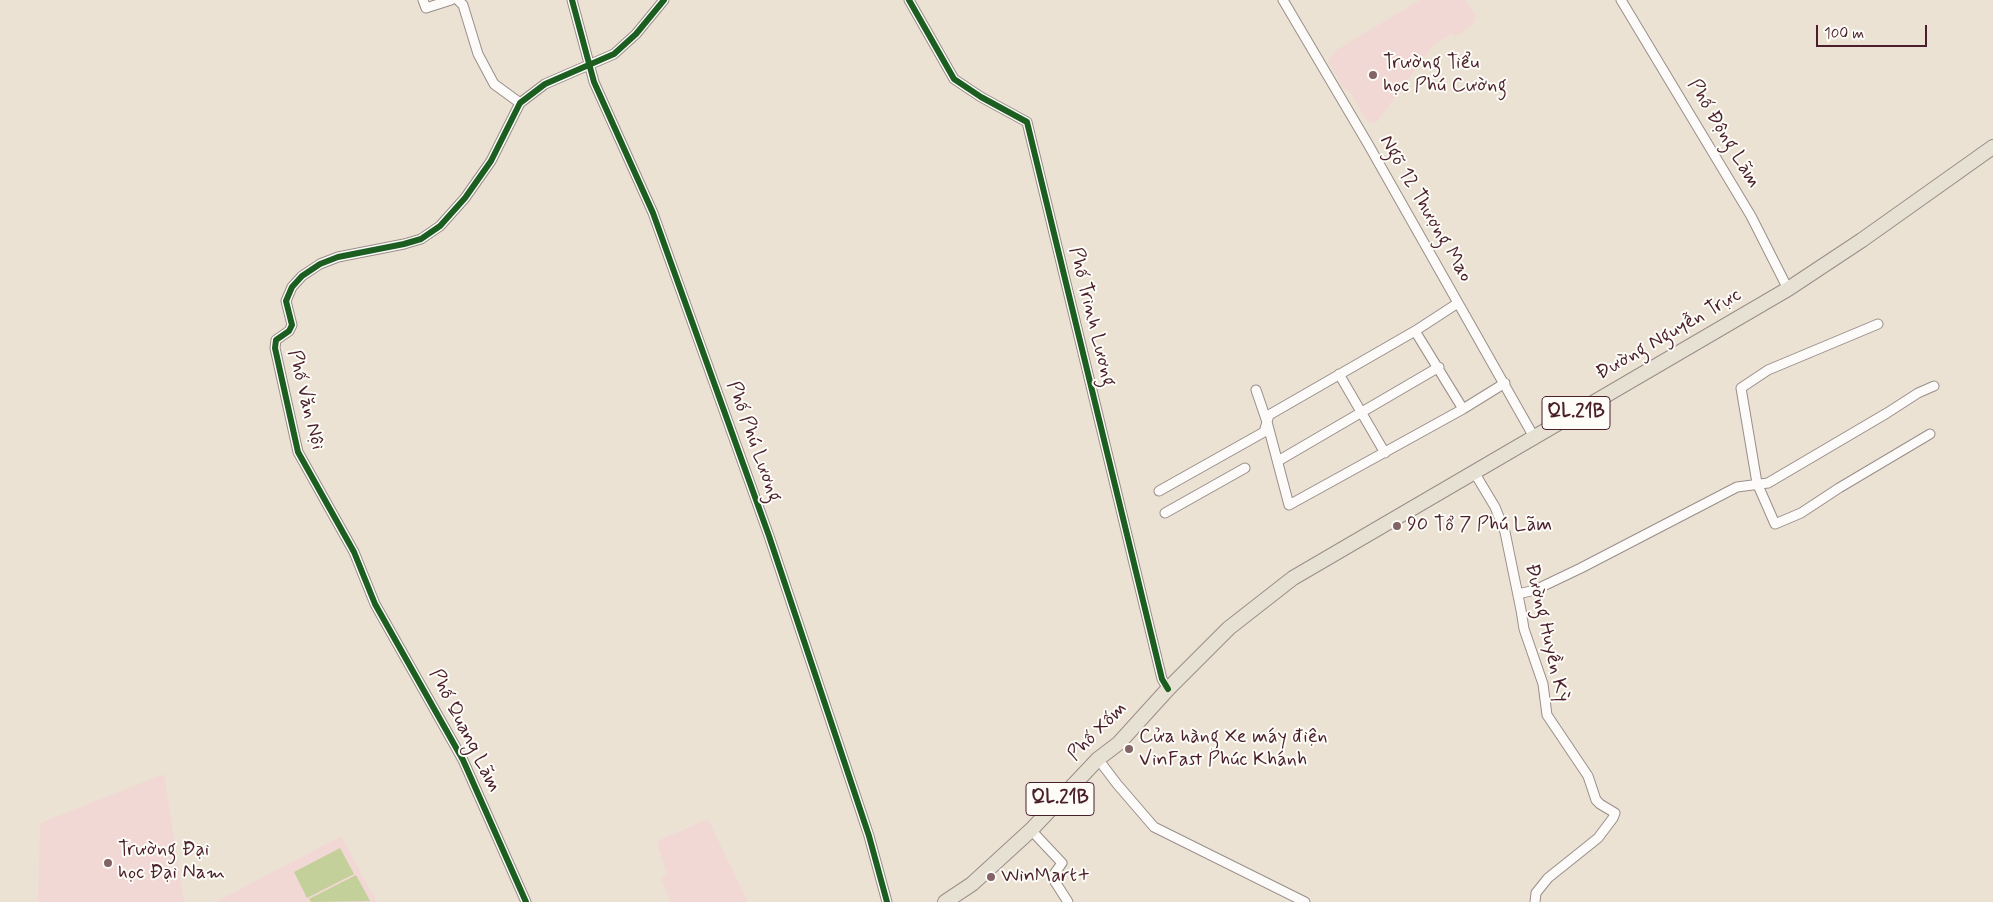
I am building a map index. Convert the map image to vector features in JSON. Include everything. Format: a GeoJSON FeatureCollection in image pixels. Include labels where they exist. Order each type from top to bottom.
{"type":"FeatureCollection","features":[{"type":"Feature","properties":{"kind":"highway","name":"Đường Nguyễn Trực"},"geometry":{"type":"LineString","coordinates":[[1168,689],[1229,628],[1293,578],[1788,290],[1993,147]]}},
{"type":"Feature","properties":{"kind":"highway","name":"Phố Xốm"},"geometry":{"type":"LineString","coordinates":[[945,902],[972,884],[1031,830],[1098,759],[1119,742],[1168,689]]}},
{"type":"Feature","properties":{"kind":"street"},"geometry":{"type":"LineString","coordinates":[[423,0],[426,8],[451,0]]}},
{"type":"Feature","properties":{"kind":"street"},"geometry":{"type":"LineString","coordinates":[[458,0],[463,5],[478,54],[494,84],[520,103],[545,84],[614,54],[636,34],[664,0]]}},
{"type":"Feature","properties":{"kind":"street","name":"Phố Phú Lương"},"geometry":{"type":"LineString","coordinates":[[572,0],[594,82],[652,213],[770,536],[869,836],[887,902]]}},
{"type":"Feature","properties":{"kind":"street","name":"Phố Trinh Lương"},"geometry":{"type":"LineString","coordinates":[[909,0],[954,79],[981,97],[1027,122],[1162,679],[1168,689]]}},
{"type":"Feature","properties":{"kind":"street","name":"Ngõ 12 Thượng Mao"},"geometry":{"type":"LineString","coordinates":[[1283,0],[1505,383],[1534,437]]}},
{"type":"Feature","properties":{"kind":"street","name":"Phố Động Lãm"},"geometry":{"type":"LineString","coordinates":[[1621,0],[1751,216],[1788,290]]}},
{"type":"Feature","properties":{"kind":"street","name":"Phố Văn Nội"},"geometry":{"type":"LineString","coordinates":[[366,579],[354,552],[298,452],[275,348],[276,340],[289,331],[292,325],[286,301],[292,287],[302,276],[320,264],[338,257],[421,239],[440,226],[465,198],[491,161],[520,103]]}},
{"type":"Feature","properties":{"kind":"street"},"geometry":{"type":"LineString","coordinates":[[1158,491],[1264,432],[1269,416],[1415,331],[1458,303]]}},
{"type":"Feature","properties":{"kind":"street"},"geometry":{"type":"LineString","coordinates":[[1878,324],[1768,370],[1741,388],[1757,483],[1775,524],[1801,513],[1930,434]]}},
{"type":"Feature","properties":{"kind":"street"},"geometry":{"type":"LineString","coordinates":[[1415,331],[1439,367],[1463,409]]}},
{"type":"Feature","properties":{"kind":"street"},"geometry":{"type":"LineString","coordinates":[[1278,461],[1439,367]]}},
{"type":"Feature","properties":{"kind":"street"},"geometry":{"type":"LineString","coordinates":[[1339,374],[1385,453]]}},
{"type":"Feature","properties":{"kind":"street"},"geometry":{"type":"LineString","coordinates":[[1256,390],[1267,422],[1289,505],[1463,409],[1505,383]]}},
{"type":"Feature","properties":{"kind":"street"},"geometry":{"type":"LineString","coordinates":[[1518,594],[1535,590],[1581,568],[1737,486],[1768,483],[1888,413],[1918,393],[1934,386]]}},
{"type":"Feature","properties":{"kind":"street"},"geometry":{"type":"LineString","coordinates":[[1165,513],[1245,468]]}},
{"type":"Feature","properties":{"kind":"street","name":"Đường Huyền Kỳ"},"geometry":{"type":"LineString","coordinates":[[1474,472],[1495,507],[1505,532],[1524,629],[1544,684],[1547,715],[1588,776],[1596,800],[1615,812],[1614,818],[1598,838],[1548,878],[1536,894],[1535,902]]}},
{"type":"Feature","properties":{"kind":"street","name":"Phố Quang Lãm"},"geometry":{"type":"LineString","coordinates":[[366,579],[375,604],[463,760],[526,902]]}},
{"type":"Feature","properties":{"kind":"street"},"geometry":{"type":"LineString","coordinates":[[1098,759],[1116,784],[1154,827],[1305,902]]}},
{"type":"Feature","properties":{"kind":"street"},"geometry":{"type":"LineString","coordinates":[[1031,830],[1062,863],[1052,877],[1068,902]]}},
{"type":"Feature","properties":{"kind":"shaded area","name":"Trường Tiểu học Phú Cường"},"geometry":{"type":"Polygon","coordinates":[[[1420,0],[1466,0],[1476,16],[1473,25],[1455,37],[1452,33],[1432,47],[1376,123],[1372,123],[1366,120],[1350,91],[1344,89],[1328,61],[1336,50],[1420,0]]]}},
{"type":"Feature","properties":{"kind":"shaded area","name":"Trường Đại học Đại Nam"},"geometry":{"type":"Polygon","coordinates":[[[164,774],[184,902],[38,902],[40,823],[164,774]]]}},
{"type":"Feature","properties":{"kind":"shaded area"},"geometry":{"type":"Polygon","coordinates":[[[708,819],[748,902],[671,902],[661,878],[667,876],[657,841],[708,819]]]}},
{"type":"Feature","properties":{"kind":"shaded area","name":"Trường Đại học Đại Nam"},"geometry":{"type":"Polygon","coordinates":[[[341,836],[377,902],[216,902],[341,836]]]}},
{"type":"Feature","properties":{"kind":"green space"},"geometry":{"type":"Polygon","coordinates":[[[340,848],[354,874],[307,898],[294,872],[340,848]]]}},
{"type":"Feature","properties":{"kind":"green space"},"geometry":{"type":"Polygon","coordinates":[[[356,875],[370,901],[311,902],[309,899],[356,875]]]}},
{"type":"Feature","properties":{"kind":"cycle path"},"geometry":{"type":"LineString","coordinates":[[572,0],[594,82],[653,213],[769,536],[869,836],[887,902]]}},
{"type":"Feature","properties":{"kind":"cycle path"},"geometry":{"type":"LineString","coordinates":[[526,902],[463,760],[375,604],[354,552],[298,452],[275,348],[276,340],[289,331],[292,325],[286,301],[292,287],[302,276],[320,264],[338,257],[421,239],[440,226],[465,198],[491,161],[520,103],[545,84],[614,54],[636,34],[664,0]]}},
{"type":"Feature","properties":{"kind":"cycle path"},"geometry":{"type":"LineString","coordinates":[[909,0],[954,79],[981,97],[1027,122],[1162,679],[1168,689]]}},
{"type":"Feature","properties":{"kind":"place","name":"Trường Tiểu học Phú Cường"},"geometry":{"type":"Point","coordinates":[1373,75]}},
{"type":"Feature","properties":{"kind":"place","name":"90 Tổ 7 Phú Lãm"},"geometry":{"type":"Point","coordinates":[1397,526]}},
{"type":"Feature","properties":{"kind":"place","name":"Cửa hàng Xe máy điện VinFast Phúc Khánh"},"geometry":{"type":"Point","coordinates":[1129,749]}},
{"type":"Feature","properties":{"kind":"place","name":"Trường Đại học Đại Nam"},"geometry":{"type":"Point","coordinates":[108,863]}},
{"type":"Feature","properties":{"kind":"place","name":"WinMart+"},"geometry":{"type":"Point","coordinates":[991,877]}}]}
